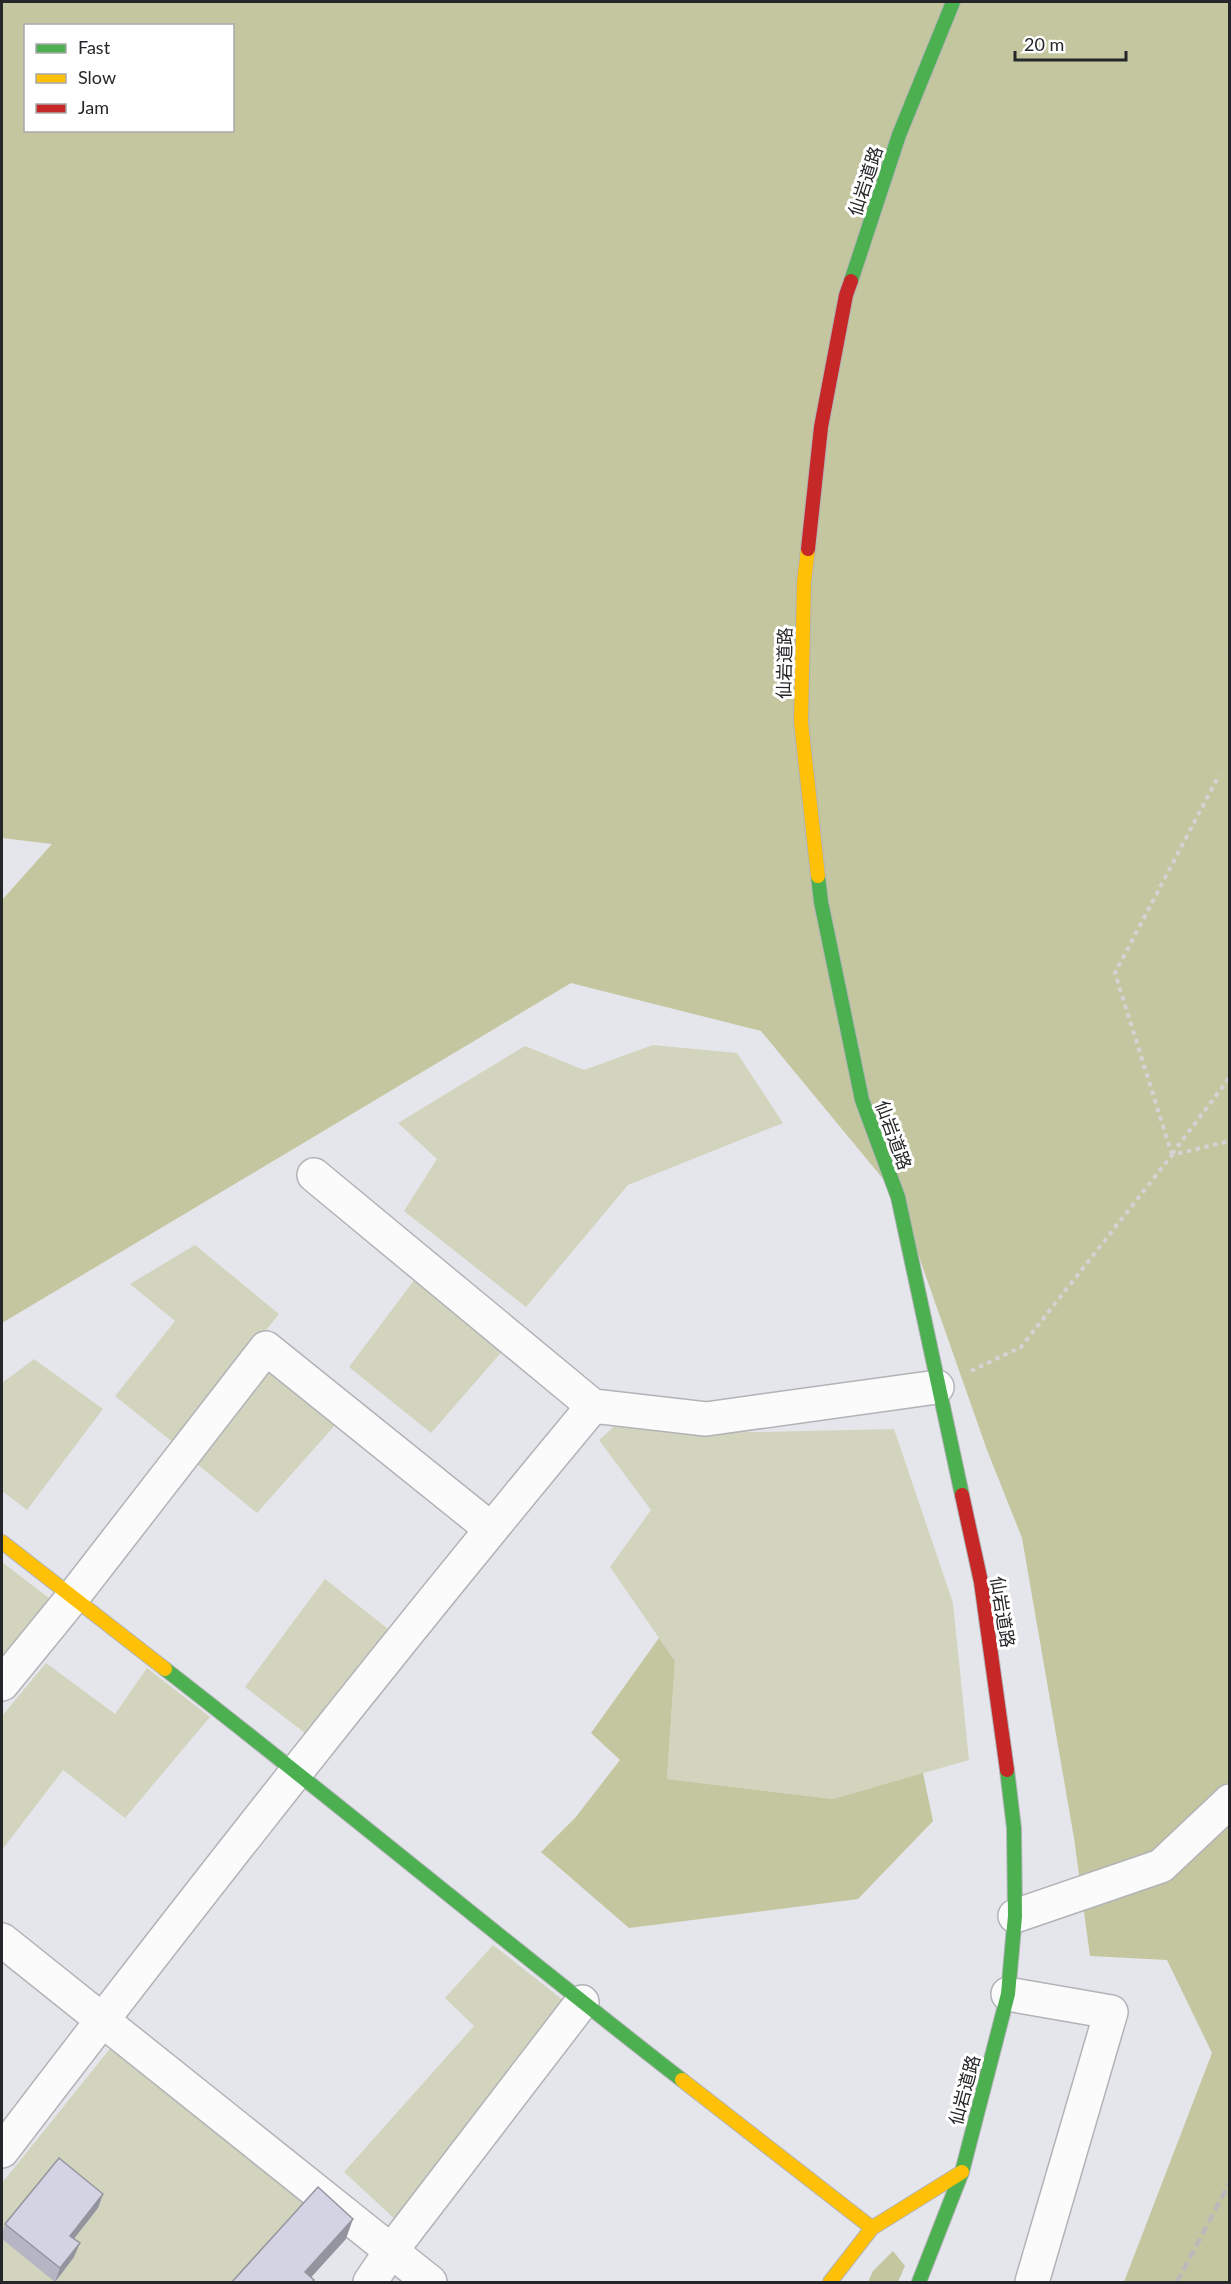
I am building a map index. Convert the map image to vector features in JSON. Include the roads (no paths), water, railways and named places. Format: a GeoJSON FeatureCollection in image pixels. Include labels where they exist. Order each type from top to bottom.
{"type":"FeatureCollection","features":[{"type":"Feature","properties":{"kind":"main road","name":"仙岩道路"},"geometry":{"type":"LineString","coordinates":[[919,2283],[962,2172],[1008,1994],[1015,1916],[1014,1828],[1002,1722],[981,1582],[898,1197],[862,1100],[821,902],[801,722],[804,582],[821,427],[846,295],[899,135],[953,2]]}},
{"type":"Feature","properties":{"kind":"main road"},"geometry":{"type":"LineString","coordinates":[[2,1542],[296,1771],[582,2002],[872,2228]]}},
{"type":"Feature","properties":{"kind":"main road"},"geometry":{"type":"LineString","coordinates":[[830,2283],[872,2228],[962,2172]]}},
{"type":"Feature","properties":{"kind":"street"},"geometry":{"type":"LineString","coordinates":[[314,1175],[593,1406],[706,1419],[938,1387]]}},
{"type":"Feature","properties":{"kind":"street"},"geometry":{"type":"LineString","coordinates":[[2,1684],[73,1597],[266,1348],[491,1529]]}},
{"type":"Feature","properties":{"kind":"street"},"geometry":{"type":"LineString","coordinates":[[2,2151],[296,1771],[593,1406]]}},
{"type":"Feature","properties":{"kind":"street"},"geometry":{"type":"LineString","coordinates":[[1015,1916],[1161,1866],[1230,1801]]}},
{"type":"Feature","properties":{"kind":"street"},"geometry":{"type":"LineString","coordinates":[[2,1941],[430,2283]]}},
{"type":"Feature","properties":{"kind":"street"},"geometry":{"type":"LineString","coordinates":[[1008,1994],[1111,2012],[1032,2283]]}},
{"type":"Feature","properties":{"kind":"street"},"geometry":{"type":"LineString","coordinates":[[370,2283],[391,2251],[582,2002]]}},
{"type":"Feature","properties":{"kind":"railway"},"geometry":{"type":"LineString","coordinates":[[1177,2282],[1230,2182]]}}]}
